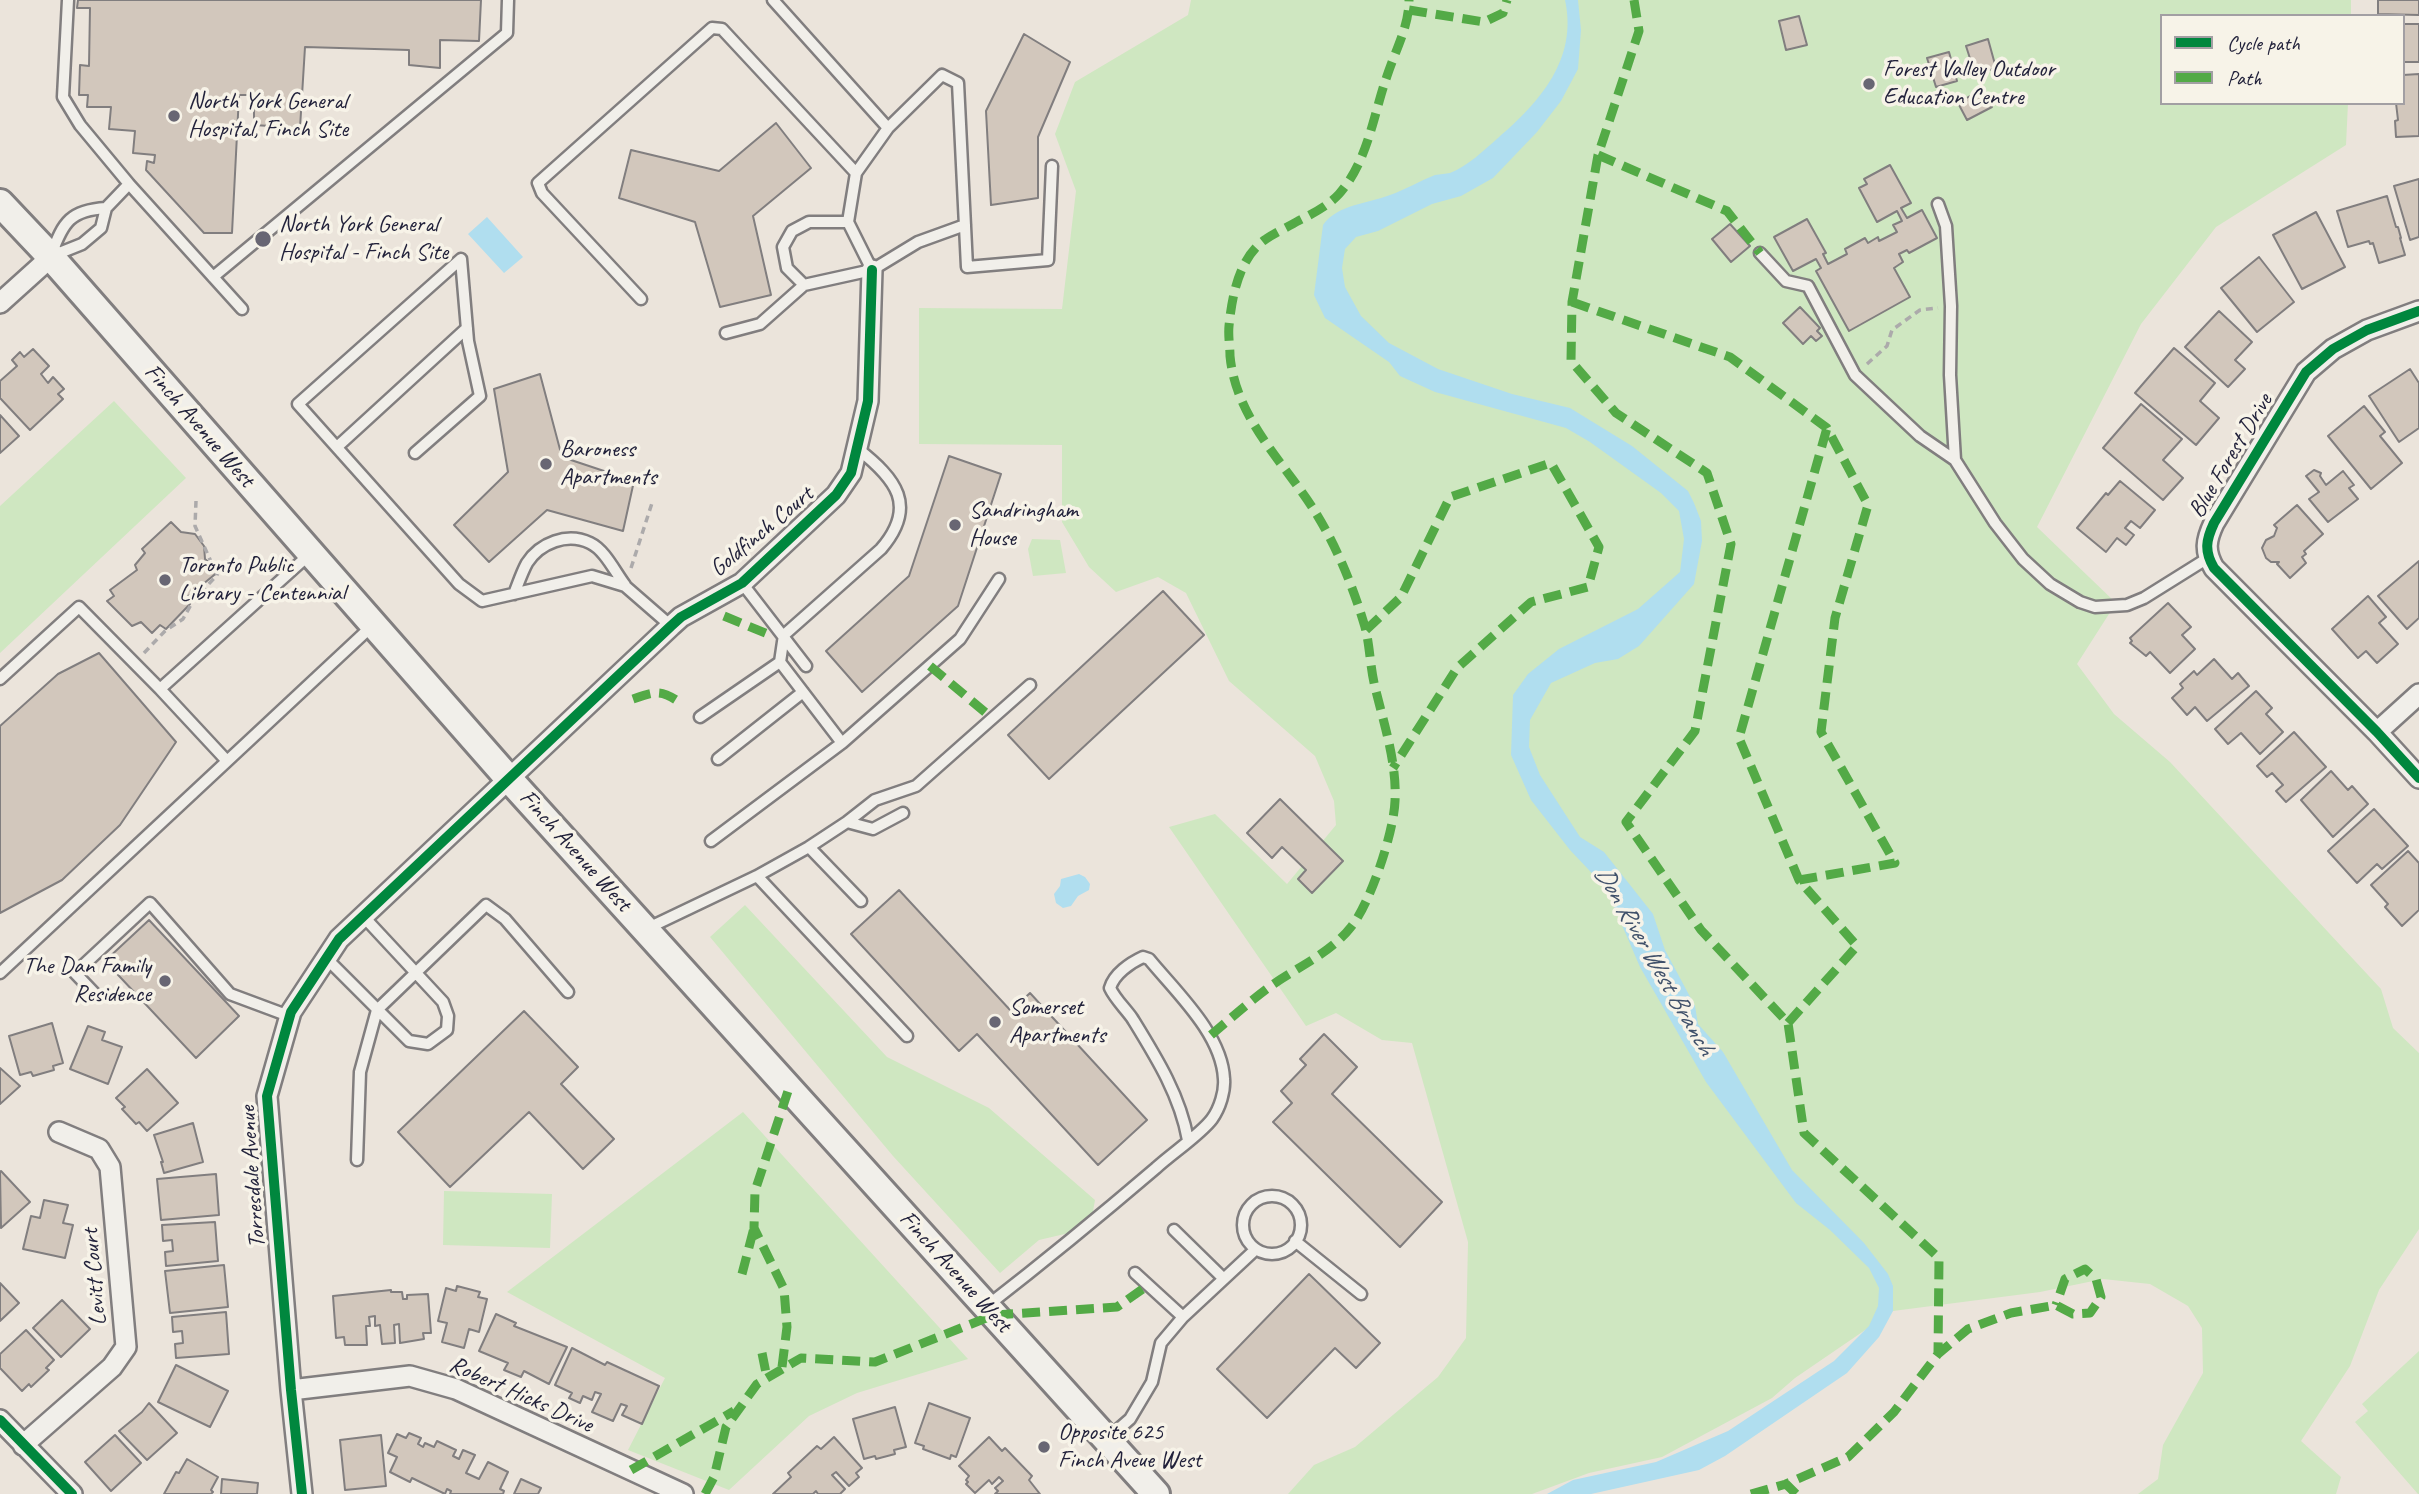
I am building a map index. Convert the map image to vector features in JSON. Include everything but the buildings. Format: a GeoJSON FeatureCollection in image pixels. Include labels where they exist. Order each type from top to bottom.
{"type":"FeatureCollection","features":[{"type":"Feature","properties":{"kind":"main road","name":"Finch Avenue West"},"geometry":{"type":"LineString","coordinates":[[0,202],[509,779],[1156,1494]]}},
{"type":"Feature","properties":{"kind":"street"},"geometry":{"type":"LineString","coordinates":[[0,303],[51,257]]}},
{"type":"Feature","properties":{"kind":"street","name":"Goldfinch Court"},"geometry":{"type":"LineString","coordinates":[[509,779],[681,617],[742,583],[836,495],[851,473],[868,401],[872,270]]}},
{"type":"Feature","properties":{"kind":"street","name":"Blue Forest Drive"},"geometry":{"type":"LineString","coordinates":[[2419,311],[2367,330],[2333,349],[2305,372],[2214,523],[2206,547],[2214,568],[2419,778]]}},
{"type":"Feature","properties":{"kind":"street"},"geometry":{"type":"LineString","coordinates":[[2377,732],[2419,694]]}},
{"type":"Feature","properties":{"kind":"street","name":"Torresdale Avenue"},"geometry":{"type":"LineString","coordinates":[[302,1494],[267,1096],[289,1016],[339,939],[509,779]]}},
{"type":"Feature","properties":{"kind":"street","name":"Levitt Court"},"geometry":{"type":"LineString","coordinates":[[23,1445],[112,1367],[126,1347],[110,1167],[99,1149],[58,1132]]}},
{"type":"Feature","properties":{"kind":"street","name":"Robert Hicks Drive"},"geometry":{"type":"LineString","coordinates":[[291,1390],[410,1376],[456,1389],[683,1494]]}},
{"type":"Feature","properties":{"kind":"street"},"geometry":{"type":"LineString","coordinates":[[0,1420],[72,1494]]}},
{"type":"Feature","properties":{"kind":"lane"},"geometry":{"type":"LineString","coordinates":[[68,0],[63,97],[80,125],[129,184],[242,309]]}},
{"type":"Feature","properties":{"kind":"lane"},"geometry":{"type":"LineString","coordinates":[[213,277],[507,33],[508,0]]}},
{"type":"Feature","properties":{"kind":"lane"},"geometry":{"type":"LineString","coordinates":[[773,0],[888,128]]}},
{"type":"Feature","properties":{"kind":"lane"},"geometry":{"type":"LineString","coordinates":[[641,299],[542,193],[538,183],[712,28],[722,29],[856,173]]}},
{"type":"Feature","properties":{"kind":"lane"},"geometry":{"type":"LineString","coordinates":[[872,270],[848,222],[856,173],[888,128],[942,75],[958,83],[967,267],[1048,260],[1052,166]]}},
{"type":"Feature","properties":{"kind":"lane"},"geometry":{"type":"LineString","coordinates":[[51,257],[82,244],[101,228],[106,208],[129,184]]}},
{"type":"Feature","properties":{"kind":"lane"},"geometry":{"type":"LineString","coordinates":[[1938,204],[1945,226],[1951,306],[1950,375],[1955,460]]}},
{"type":"Feature","properties":{"kind":"lane"},"geometry":{"type":"LineString","coordinates":[[51,257],[62,226],[86,209],[106,208]]}},
{"type":"Feature","properties":{"kind":"lane"},"geometry":{"type":"LineString","coordinates":[[804,285],[787,268],[783,247],[792,231],[809,222],[848,222]]}},
{"type":"Feature","properties":{"kind":"lane"},"geometry":{"type":"LineString","coordinates":[[726,333],[760,324],[804,285],[872,270],[918,242],[965,225]]}},
{"type":"Feature","properties":{"kind":"lane"},"geometry":{"type":"LineString","coordinates":[[1760,253],[1786,281],[1808,286],[1855,375],[1920,436],[1955,460],[1995,523],[2023,559],[2050,584],[2080,602],[2095,607],[2127,605],[2144,598],[2208,558]]}},
{"type":"Feature","properties":{"kind":"lane"},"geometry":{"type":"LineString","coordinates":[[415,453],[480,396],[467,328],[461,259],[298,404],[459,584],[482,601],[592,576],[625,586]]}},
{"type":"Feature","properties":{"kind":"lane"},"geometry":{"type":"LineString","coordinates":[[337,447],[467,328]]}},
{"type":"Feature","properties":{"kind":"lane"},"geometry":{"type":"LineString","coordinates":[[842,743],[780,662],[784,635],[881,549],[895,533],[900,505],[895,485],[882,468],[858,449]]}},
{"type":"Feature","properties":{"kind":"lane"},"geometry":{"type":"LineString","coordinates":[[514,594],[528,562],[549,542],[566,538],[590,543],[606,559],[625,586],[671,626]]}},
{"type":"Feature","properties":{"kind":"lane"},"geometry":{"type":"LineString","coordinates":[[160,689],[311,553]]}},
{"type":"Feature","properties":{"kind":"lane"},"geometry":{"type":"LineString","coordinates":[[710,841],[842,743],[960,639],[999,579]]}},
{"type":"Feature","properties":{"kind":"lane"},"geometry":{"type":"LineString","coordinates":[[742,583],[806,666]]}},
{"type":"Feature","properties":{"kind":"lane"},"geometry":{"type":"LineString","coordinates":[[0,679],[79,607],[227,761]]}},
{"type":"Feature","properties":{"kind":"lane"},"geometry":{"type":"LineString","coordinates":[[0,973],[373,624]]}},
{"type":"Feature","properties":{"kind":"lane"},"geometry":{"type":"LineString","coordinates":[[700,717],[780,662]]}},
{"type":"Feature","properties":{"kind":"lane"},"geometry":{"type":"LineString","coordinates":[[646,930],[757,876],[809,847],[875,800],[916,786],[1030,685]]}},
{"type":"Feature","properties":{"kind":"lane"},"geometry":{"type":"LineString","coordinates":[[718,759],[803,692]]}},
{"type":"Feature","properties":{"kind":"lane"},"geometry":{"type":"LineString","coordinates":[[847,822],[873,829],[902,813]]}},
{"type":"Feature","properties":{"kind":"lane"},"geometry":{"type":"LineString","coordinates":[[809,847],[861,901]]}},
{"type":"Feature","properties":{"kind":"lane"},"geometry":{"type":"LineString","coordinates":[[757,876],[907,1036]]}},
{"type":"Feature","properties":{"kind":"lane"},"geometry":{"type":"LineString","coordinates":[[96,995],[75,973],[150,903],[230,994],[289,1016]]}},
{"type":"Feature","properties":{"kind":"lane"},"geometry":{"type":"LineString","coordinates":[[358,1160],[360,1072],[377,1010],[486,905],[505,919],[568,992]]}},
{"type":"Feature","properties":{"kind":"lane"},"geometry":{"type":"LineString","coordinates":[[326,958],[409,1041],[428,1044],[447,1030],[448,1016],[443,1002],[363,916]]}},
{"type":"Feature","properties":{"kind":"lane"},"geometry":{"type":"LineString","coordinates":[[987,1306],[1040,1265],[1212,1120],[1219,1105],[1224,1076],[1219,1051],[1211,1035],[1149,959],[1143,957],[1111,982],[1110,988],[1150,1046],[1173,1089],[1188,1140]]}},
{"type":"Feature","properties":{"kind":"lane"},"geometry":{"type":"LineString","coordinates":[[1266,1196],[1285,1199],[1293,1205],[1300,1223],[1295,1241],[1282,1252],[1264,1253],[1256,1249],[1244,1234],[1244,1214],[1249,1206],[1266,1196]]}},
{"type":"Feature","properties":{"kind":"lane"},"geometry":{"type":"LineString","coordinates":[[1174,1230],[1223,1279]]}},
{"type":"Feature","properties":{"kind":"lane"},"geometry":{"type":"LineString","coordinates":[[1295,1241],[1360,1294]]}},
{"type":"Feature","properties":{"kind":"lane"},"geometry":{"type":"LineString","coordinates":[[1106,1439],[1130,1419],[1152,1381],[1161,1343],[1183,1317],[1256,1249]]}},
{"type":"Feature","properties":{"kind":"lane"},"geometry":{"type":"LineString","coordinates":[[1135,1273],[1183,1317]]}},
{"type":"Feature","properties":{"kind":"path"},"geometry":{"type":"LineString","coordinates":[[1855,375],[1887,346],[1892,330],[1920,310],[1951,306]]}},
{"type":"Feature","properties":{"kind":"path"},"geometry":{"type":"LineString","coordinates":[[625,586],[653,500]]}},
{"type":"Feature","properties":{"kind":"path"},"geometry":{"type":"LineString","coordinates":[[135,663],[165,631],[183,619],[193,601],[217,575],[195,526],[196,501]]}},
{"type":"Feature","properties":{"kind":"green space"},"geometry":{"type":"Polygon","coordinates":[[[1191,0],[2351,0],[2351,14],[2160,14],[2160,105],[2348,105],[2346,145],[2216,227],[2141,324],[2037,527],[2116,603],[2077,664],[2114,714],[2170,762],[2381,989],[2393,1028],[2419,1053],[2419,1229],[2379,1290],[2350,1366],[2301,1441],[2341,1477],[2336,1494],[2138,1494],[2158,1479],[2163,1445],[2203,1373],[2202,1328],[2188,1306],[2150,1284],[2103,1279],[2040,1292],[1893,1311],[1795,1378],[1772,1398],[1662,1457],[1589,1473],[1532,1494],[1288,1494],[1314,1465],[1355,1447],[1438,1377],[1466,1338],[1468,1242],[1412,1043],[1382,1040],[1336,1013],[1306,1026],[1169,827],[1215,814],[1287,884],[1336,825],[1334,801],[1315,756],[1229,681],[1186,593],[1158,577],[1116,592],[1089,567],[1062,522],[1062,445],[919,444],[919,308],[1062,309],[1076,191],[1055,134],[1075,82],[1188,15],[1191,0]]]}},
{"type":"Feature","properties":{"kind":"green space"},"geometry":{"type":"Polygon","coordinates":[[[114,401],[186,478],[0,653],[0,506],[114,401]]]}},
{"type":"Feature","properties":{"kind":"green space"},"geometry":{"type":"Polygon","coordinates":[[[1032,539],[1060,540],[1066,573],[1033,576],[1028,549],[1032,539]]]}},
{"type":"Feature","properties":{"kind":"green space"},"geometry":{"type":"Polygon","coordinates":[[[745,905],[887,1057],[989,1108],[1095,1200],[1092,1217],[1069,1233],[1039,1240],[1000,1273],[893,1156],[710,937],[745,905]]]}},
{"type":"Feature","properties":{"kind":"green space"},"geometry":{"type":"Polygon","coordinates":[[[743,1112],[968,1359],[857,1393],[809,1416],[729,1490],[628,1450],[665,1378],[507,1292],[743,1112]]]}},
{"type":"Feature","properties":{"kind":"green space"},"geometry":{"type":"Polygon","coordinates":[[[444,1191],[552,1194],[550,1248],[443,1245],[444,1191]]]}},
{"type":"Feature","properties":{"kind":"green space"},"geometry":{"type":"Polygon","coordinates":[[[2419,1351],[2418,1494],[2355,1422],[2368,1411],[2362,1404],[2419,1351]]]}},
{"type":"Feature","properties":{"kind":"water","name":"Don River West Branch"},"geometry":{"type":"Polygon","coordinates":[[[1565,0],[1578,0],[1581,30],[1578,69],[1561,101],[1537,132],[1493,178],[1461,196],[1432,204],[1378,231],[1356,237],[1345,249],[1342,268],[1345,287],[1361,316],[1389,343],[1438,369],[1512,394],[1570,408],[1632,446],[1688,491],[1701,521],[1702,541],[1694,584],[1639,646],[1618,659],[1595,663],[1551,683],[1530,720],[1529,747],[1540,775],[1580,837],[1604,852],[1653,914],[1665,950],[1695,1006],[1698,1024],[1723,1052],[1792,1170],[1864,1243],[1888,1274],[1893,1286],[1893,1311],[1879,1337],[1847,1373],[1725,1456],[1699,1470],[1591,1494],[1547,1494],[1573,1480],[1656,1462],[1728,1431],[1834,1361],[1869,1326],[1878,1306],[1879,1288],[1869,1268],[1830,1230],[1796,1203],[1706,1082],[1640,967],[1606,888],[1570,850],[1531,800],[1511,755],[1513,695],[1528,674],[1559,649],[1638,609],[1680,572],[1684,539],[1679,511],[1661,493],[1566,428],[1435,392],[1400,376],[1389,362],[1325,318],[1314,295],[1323,225],[1329,218],[1345,209],[1396,193],[1435,175],[1457,170],[1481,153],[1528,110],[1552,78],[1561,60],[1568,21],[1565,0]]]}},
{"type":"Feature","properties":{"kind":"water"},"geometry":{"type":"Polygon","coordinates":[[[487,217],[523,257],[504,273],[468,234],[487,217]]]}},
{"type":"Feature","properties":{"kind":"water"},"geometry":{"type":"Polygon","coordinates":[[[1079,874],[1090,884],[1089,890],[1078,896],[1071,906],[1063,908],[1056,903],[1054,894],[1061,879],[1079,874]]]}},
{"type":"Feature","properties":{"kind":"marked path"},"geometry":{"type":"LineString","coordinates":[[1211,1035],[1268,988],[1343,937],[1366,902],[1386,848],[1394,814],[1392,758],[1373,679],[1367,634],[1360,612],[1330,537],[1262,437],[1241,399],[1230,356],[1229,330],[1238,278],[1249,256],[1266,239],[1330,202],[1339,194],[1357,167],[1404,29],[1409,0]]}},
{"type":"Feature","properties":{"kind":"marked path"},"geometry":{"type":"LineString","coordinates":[[1409,10],[1484,22],[1503,13],[1507,0]]}},
{"type":"Feature","properties":{"kind":"marked path"},"geometry":{"type":"LineString","coordinates":[[1634,0],[1639,31],[1598,155],[1572,302],[1571,361],[1616,413],[1707,473],[1731,544],[1695,731],[1626,822],[1701,930],[1788,1023],[1804,1133],[1939,1258],[1938,1354]]}},
{"type":"Feature","properties":{"kind":"marked path"},"geometry":{"type":"LineString","coordinates":[[1598,155],[1727,211],[1760,253]]}},
{"type":"Feature","properties":{"kind":"marked path"},"geometry":{"type":"LineString","coordinates":[[1572,302],[1730,357],[1827,428],[1868,505],[1835,618],[1821,732],[1895,863],[1799,880]]}},
{"type":"Feature","properties":{"kind":"marked path"},"geometry":{"type":"LineString","coordinates":[[1788,1023],[1857,946],[1799,880],[1739,738],[1827,428]]}},
{"type":"Feature","properties":{"kind":"marked path"},"geometry":{"type":"LineString","coordinates":[[1366,630],[1401,597],[1450,497],[1551,463],[1599,547],[1588,587],[1531,602],[1457,668],[1393,768]]}},
{"type":"Feature","properties":{"kind":"marked path"},"geometry":{"type":"LineString","coordinates":[[724,616],[770,635]]}},
{"type":"Feature","properties":{"kind":"marked path"},"geometry":{"type":"LineString","coordinates":[[930,666],[992,718]]}},
{"type":"Feature","properties":{"kind":"marked path"},"geometry":{"type":"LineString","coordinates":[[633,699],[658,693],[682,704]]}},
{"type":"Feature","properties":{"kind":"marked path"},"geometry":{"type":"LineString","coordinates":[[782,1367],[787,1327],[784,1289],[754,1228],[755,1191],[789,1088]]}},
{"type":"Feature","properties":{"kind":"marked path"},"geometry":{"type":"LineString","coordinates":[[742,1274],[754,1228]]}},
{"type":"Feature","properties":{"kind":"marked path"},"geometry":{"type":"LineString","coordinates":[[1796,1494],[1786,1484],[1848,1457],[1894,1412],[1938,1354],[1968,1329],[2011,1313],[2056,1305],[2073,1314],[2090,1313],[2101,1297],[2096,1279],[2085,1269],[2065,1279],[2056,1305]]}},
{"type":"Feature","properties":{"kind":"marked path"},"geometry":{"type":"LineString","coordinates":[[705,1494],[714,1477],[726,1427],[757,1384],[801,1358],[875,1362],[994,1315],[1117,1307],[1147,1286]]}},
{"type":"Feature","properties":{"kind":"marked path"},"geometry":{"type":"LineString","coordinates":[[762,1353],[767,1378]]}},
{"type":"Feature","properties":{"kind":"marked path"},"geometry":{"type":"LineString","coordinates":[[631,1470],[734,1411]]}},
{"type":"Feature","properties":{"kind":"marked path"},"geometry":{"type":"LineString","coordinates":[[1751,1494],[1786,1484]]}},
{"type":"Feature","properties":{"kind":"cycle path"},"geometry":{"type":"LineString","coordinates":[[302,1494],[267,1096],[291,1012],[339,939],[681,617],[742,583],[836,495],[851,473],[868,401],[872,270]]}},
{"type":"Feature","properties":{"kind":"cycle path"},"geometry":{"type":"LineString","coordinates":[[2419,311],[2367,330],[2333,349],[2306,372],[2214,523],[2207,545],[2214,568],[2419,778]]}},
{"type":"Feature","properties":{"kind":"cycle path"},"geometry":{"type":"LineString","coordinates":[[0,1420],[72,1494]]}},
{"type":"Feature","properties":{"kind":"place","name":"Forest Valley Outdoor Education Centre"},"geometry":{"type":"Point","coordinates":[1869,84]}},
{"type":"Feature","properties":{"kind":"place","name":"North York General Hospital, Finch Site"},"geometry":{"type":"Point","coordinates":[174,116]}},
{"type":"Feature","properties":{"kind":"place","name":"North York General Hospital - Finch Site"},"geometry":{"type":"Point","coordinates":[263,239]}},
{"type":"Feature","properties":{"kind":"place","name":"Baroness Apartments"},"geometry":{"type":"Point","coordinates":[546,464]}},
{"type":"Feature","properties":{"kind":"place","name":"Sandringham House"},"geometry":{"type":"Point","coordinates":[955,525]}},
{"type":"Feature","properties":{"kind":"place","name":"Toronto Public Library - Centennial"},"geometry":{"type":"Point","coordinates":[165,580]}},
{"type":"Feature","properties":{"kind":"place","name":"The Dan Family Residence"},"geometry":{"type":"Point","coordinates":[165,981]}},
{"type":"Feature","properties":{"kind":"place","name":"Somerset Apartments"},"geometry":{"type":"Point","coordinates":[995,1022]}},
{"type":"Feature","properties":{"kind":"place","name":"Opposite 625 Finch Aveue West"},"geometry":{"type":"Point","coordinates":[1044,1447]}}]}
